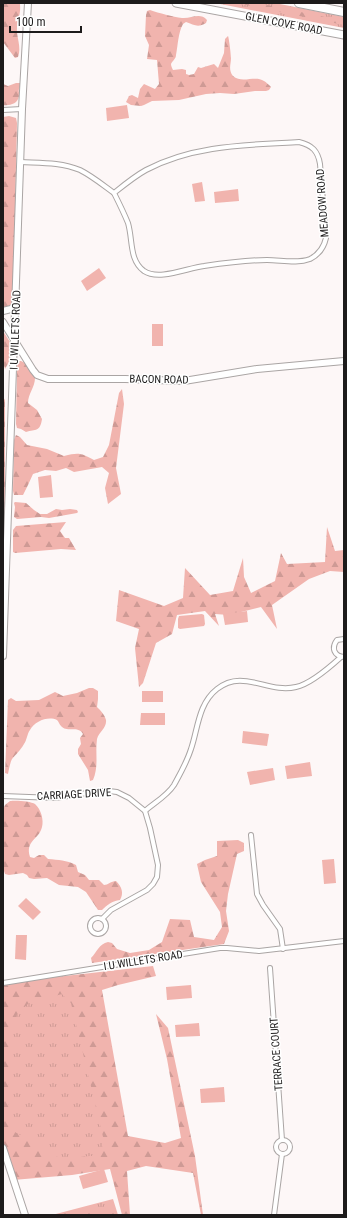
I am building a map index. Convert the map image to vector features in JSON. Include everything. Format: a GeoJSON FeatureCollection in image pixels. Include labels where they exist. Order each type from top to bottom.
{"type":"FeatureCollection","features":[{"type":"Feature","properties":{"kind":"highway"},"geometry":{"type":"LineString","coordinates":[[299,3],[344,12]]}},
{"type":"Feature","properties":{"kind":"main road","name":"GLEN COVE ROAD"},"geometry":{"type":"LineString","coordinates":[[176,3],[344,35]]}},
{"type":"Feature","properties":{"kind":"street","name":"I U WILLETS ROAD"},"geometry":{"type":"LineString","coordinates":[[3,656],[5,534],[15,341],[22,109],[28,3]]}},
{"type":"Feature","properties":{"kind":"street"},"geometry":{"type":"LineString","coordinates":[[3,110],[22,109]]}},
{"type":"Feature","properties":{"kind":"street","name":"MEADOW ROAD"},"geometry":{"type":"LineString","coordinates":[[21,162],[57,164],[71,167],[88,175],[114,193],[128,225],[134,259],[144,271],[155,275],[197,266],[239,261],[309,260],[321,250],[325,243],[326,238],[319,158],[313,148],[299,142],[243,145],[188,154],[171,159],[146,170],[114,193]]}},
{"type":"Feature","properties":{"kind":"street"},"geometry":{"type":"LineString","coordinates":[[3,311],[11,309],[16,304]]}},
{"type":"Feature","properties":{"kind":"street","name":"BACON ROAD"},"geometry":{"type":"LineString","coordinates":[[3,322],[37,375],[48,379],[184,381],[201,379],[231,372],[344,361]]}},
{"type":"Feature","properties":{"kind":"street"},"geometry":{"type":"LineString","coordinates":[[102,919],[111,910],[147,890],[157,877],[158,865],[145,811],[165,796],[174,785],[192,749],[203,707],[208,698],[217,689],[228,683],[240,680],[281,688],[295,688],[310,681],[342,657],[334,651],[334,645],[337,640],[344,639]]}},
{"type":"Feature","properties":{"kind":"street","name":"CARRIAGE DRIVE"},"geometry":{"type":"LineString","coordinates":[[3,796],[55,798],[100,791],[110,791],[117,792],[129,798],[145,811]]}},
{"type":"Feature","properties":{"kind":"street"},"geometry":{"type":"LineString","coordinates":[[251,835],[257,894],[280,929],[283,949]]}},
{"type":"Feature","properties":{"kind":"street","name":"I U WILLETS ROAD"},"geometry":{"type":"LineString","coordinates":[[3,983],[220,948],[254,951],[283,949],[344,941]]}},
{"type":"Feature","properties":{"kind":"street","name":"TERRACE COURT"},"geometry":{"type":"LineString","coordinates":[[270,968],[282,1140]]}},
{"type":"Feature","properties":{"kind":"street","name":"TERRACE COURT"},"geometry":{"type":"LineString","coordinates":[[282,1140],[288,1143],[290,1147],[289,1152],[282,1154],[276,1149],[278,1142],[282,1140]]}},
{"type":"Feature","properties":{"kind":"street"},"geometry":{"type":"LineString","coordinates":[[3,1148],[25,1215]]}},
{"type":"Feature","properties":{"kind":"street","name":"TERRACE COURT"},"geometry":{"type":"LineString","coordinates":[[274,1215],[282,1154]]}},
{"type":"Feature","properties":{"kind":"green space"},"geometry":{"type":"Polygon","coordinates":[[[3,3],[20,3],[17,27],[19,53],[18,57],[15,58],[3,42],[3,3]]]}},
{"type":"Feature","properties":{"kind":"green space"},"geometry":{"type":"Polygon","coordinates":[[[215,3],[275,3],[344,17],[344,28],[215,3]]]}},
{"type":"Feature","properties":{"kind":"green space"},"geometry":{"type":"Polygon","coordinates":[[[236,3],[257,3],[344,21],[344,25],[236,3]]]}},
{"type":"Feature","properties":{"kind":"green space"},"geometry":{"type":"Polygon","coordinates":[[[150,10],[182,18],[201,16],[207,20],[206,23],[196,26],[186,22],[183,24],[179,35],[176,56],[171,64],[173,70],[186,70],[186,74],[189,75],[194,74],[198,67],[201,68],[214,64],[218,68],[224,53],[225,39],[228,36],[231,56],[231,74],[244,80],[260,79],[271,87],[266,91],[234,94],[206,94],[179,100],[152,101],[141,106],[131,105],[126,102],[129,96],[132,95],[138,98],[140,89],[144,84],[155,89],[159,84],[157,60],[147,59],[149,45],[145,36],[146,15],[147,11],[150,10]]]}},
{"type":"Feature","properties":{"kind":"green space"},"geometry":{"type":"Polygon","coordinates":[[[21,83],[17,101],[13,104],[3,105],[3,84],[8,86],[21,83]]]}},
{"type":"Feature","properties":{"kind":"green space"},"geometry":{"type":"Polygon","coordinates":[[[127,105],[129,118],[107,121],[106,108],[127,105]]]}},
{"type":"Feature","properties":{"kind":"green space"},"geometry":{"type":"Polygon","coordinates":[[[9,116],[16,118],[17,123],[13,302],[10,307],[3,307],[3,117],[9,116]]]}},
{"type":"Feature","properties":{"kind":"green space"},"geometry":{"type":"Polygon","coordinates":[[[202,182],[205,201],[195,202],[192,184],[202,182]]]}},
{"type":"Feature","properties":{"kind":"green space"},"geometry":{"type":"Polygon","coordinates":[[[238,189],[239,201],[215,203],[214,192],[238,189]]]}},
{"type":"Feature","properties":{"kind":"green space"},"geometry":{"type":"Polygon","coordinates":[[[99,268],[106,278],[87,291],[81,281],[99,268]]]}},
{"type":"Feature","properties":{"kind":"green space"},"geometry":{"type":"Polygon","coordinates":[[[152,324],[163,324],[163,346],[152,346],[152,324]]]}},
{"type":"Feature","properties":{"kind":"green space"},"geometry":{"type":"Polygon","coordinates":[[[3,331],[10,342],[9,362],[5,369],[3,362],[3,331]]]}},
{"type":"Feature","properties":{"kind":"green space"},"geometry":{"type":"Polygon","coordinates":[[[19,361],[25,363],[35,378],[28,403],[37,410],[42,419],[39,428],[26,432],[17,428],[16,424],[17,366],[19,361]]]}},
{"type":"Feature","properties":{"kind":"green space"},"geometry":{"type":"Polygon","coordinates":[[[122,389],[124,404],[116,468],[121,494],[108,504],[105,488],[109,473],[102,467],[74,472],[66,468],[56,471],[45,470],[33,474],[23,495],[14,495],[14,440],[16,435],[20,437],[27,445],[47,449],[64,456],[80,454],[94,460],[103,457],[109,445],[119,393],[122,389]]]}},
{"type":"Feature","properties":{"kind":"green space"},"geometry":{"type":"Polygon","coordinates":[[[3,397],[5,400],[5,521],[3,524],[3,397]]]}},
{"type":"Feature","properties":{"kind":"green space"},"geometry":{"type":"Polygon","coordinates":[[[51,475],[53,497],[40,498],[38,477],[51,475]]]}},
{"type":"Feature","properties":{"kind":"green space"},"geometry":{"type":"Polygon","coordinates":[[[15,502],[26,503],[40,514],[47,514],[56,509],[70,509],[77,510],[78,512],[49,518],[41,517],[17,519],[14,517],[15,502]]]}},
{"type":"Feature","properties":{"kind":"green space"},"geometry":{"type":"Polygon","coordinates":[[[66,522],[60,531],[65,538],[69,538],[76,550],[61,549],[13,552],[13,530],[16,526],[66,522]]]}},
{"type":"Feature","properties":{"kind":"green space"},"geometry":{"type":"Polygon","coordinates":[[[327,527],[335,551],[344,550],[344,572],[330,571],[309,579],[272,605],[277,629],[261,607],[229,615],[215,614],[219,626],[205,611],[177,615],[172,634],[156,643],[143,683],[139,687],[135,648],[139,629],[116,621],[119,590],[164,606],[183,598],[185,568],[210,595],[233,591],[243,558],[244,577],[251,593],[275,581],[281,553],[287,564],[325,562],[327,527]]]}},
{"type":"Feature","properties":{"kind":"green space"},"geometry":{"type":"Polygon","coordinates":[[[247,611],[248,622],[225,625],[223,614],[247,611]]]}},
{"type":"Feature","properties":{"kind":"green space"},"geometry":{"type":"Polygon","coordinates":[[[204,615],[204,626],[178,628],[179,616],[204,615]]]}},
{"type":"Feature","properties":{"kind":"green space"},"geometry":{"type":"Polygon","coordinates":[[[93,688],[98,691],[97,707],[104,714],[106,720],[104,728],[97,739],[96,765],[93,780],[90,781],[88,770],[78,754],[78,749],[81,744],[80,738],[83,734],[81,731],[75,729],[63,728],[57,720],[53,719],[42,720],[32,727],[20,751],[12,759],[8,774],[5,773],[8,700],[11,698],[16,701],[39,700],[55,692],[63,696],[77,693],[93,688]]]}},
{"type":"Feature","properties":{"kind":"green space"},"geometry":{"type":"Polygon","coordinates":[[[142,691],[163,691],[163,702],[142,702],[142,691]]]}},
{"type":"Feature","properties":{"kind":"green space"},"geometry":{"type":"Polygon","coordinates":[[[141,713],[165,713],[165,725],[140,725],[141,713]]]}},
{"type":"Feature","properties":{"kind":"green space"},"geometry":{"type":"Polygon","coordinates":[[[243,731],[269,734],[267,746],[242,743],[243,731]]]}},
{"type":"Feature","properties":{"kind":"green space"},"geometry":{"type":"Polygon","coordinates":[[[310,762],[312,776],[287,779],[285,766],[310,762]]]}},
{"type":"Feature","properties":{"kind":"green space"},"geometry":{"type":"Polygon","coordinates":[[[273,768],[275,780],[250,785],[247,772],[273,768]]]}},
{"type":"Feature","properties":{"kind":"green space"},"geometry":{"type":"Polygon","coordinates":[[[10,801],[33,803],[37,806],[42,815],[42,827],[29,847],[30,857],[34,858],[39,855],[44,855],[48,859],[62,860],[72,863],[76,865],[78,872],[85,875],[89,880],[99,880],[104,885],[116,881],[122,890],[120,900],[106,906],[102,910],[98,910],[86,892],[78,887],[59,885],[47,878],[29,878],[23,873],[9,875],[5,874],[3,868],[3,810],[5,805],[10,801]]]}},
{"type":"Feature","properties":{"kind":"green space"},"geometry":{"type":"Polygon","coordinates":[[[238,840],[244,843],[244,851],[237,854],[228,894],[226,911],[229,931],[224,944],[92,963],[91,958],[100,946],[108,942],[112,943],[117,949],[130,953],[149,950],[162,942],[170,919],[190,920],[194,937],[214,940],[222,927],[220,912],[201,882],[197,864],[217,856],[217,841],[238,840]]]}},
{"type":"Feature","properties":{"kind":"green space"},"geometry":{"type":"Polygon","coordinates":[[[334,859],[336,883],[324,884],[322,860],[334,859]]]}},
{"type":"Feature","properties":{"kind":"green space"},"geometry":{"type":"Polygon","coordinates":[[[26,898],[41,912],[33,920],[18,906],[26,898]]]}},
{"type":"Feature","properties":{"kind":"green space"},"geometry":{"type":"Polygon","coordinates":[[[16,935],[27,935],[26,960],[15,959],[16,935]]]}},
{"type":"Feature","properties":{"kind":"green space"},"geometry":{"type":"Polygon","coordinates":[[[153,966],[156,976],[102,990],[128,1136],[165,1143],[181,1138],[167,1059],[156,1014],[168,1028],[195,1156],[203,1215],[201,1215],[193,1173],[146,1166],[127,1171],[130,1215],[122,1215],[110,1169],[72,1175],[13,1180],[3,1148],[3,983],[153,966]],[[62,994],[29,1003],[17,1014],[10,1042],[8,1103],[15,1132],[61,1159],[100,1155],[104,1141],[71,1003],[62,994]]]}},
{"type":"Feature","properties":{"kind":"green space"},"geometry":{"type":"Polygon","coordinates":[[[191,985],[192,998],[167,1000],[166,987],[191,985]]]}},
{"type":"Feature","properties":{"kind":"green space"},"geometry":{"type":"Polygon","coordinates":[[[74,990],[108,1155],[30,1170],[7,1132],[9,1001],[74,990]]]}},
{"type":"Feature","properties":{"kind":"green space"},"geometry":{"type":"Polygon","coordinates":[[[199,1023],[200,1036],[176,1037],[175,1025],[199,1023]]]}},
{"type":"Feature","properties":{"kind":"green space"},"geometry":{"type":"Polygon","coordinates":[[[224,1087],[225,1102],[201,1103],[200,1089],[224,1087]]]}},
{"type":"Feature","properties":{"kind":"green space"},"geometry":{"type":"Polygon","coordinates":[[[104,1169],[108,1182],[83,1189],[79,1176],[104,1169]]]}},
{"type":"Feature","properties":{"kind":"green space"},"geometry":{"type":"Polygon","coordinates":[[[113,1199],[118,1215],[52,1215],[113,1199]]]}}]}
